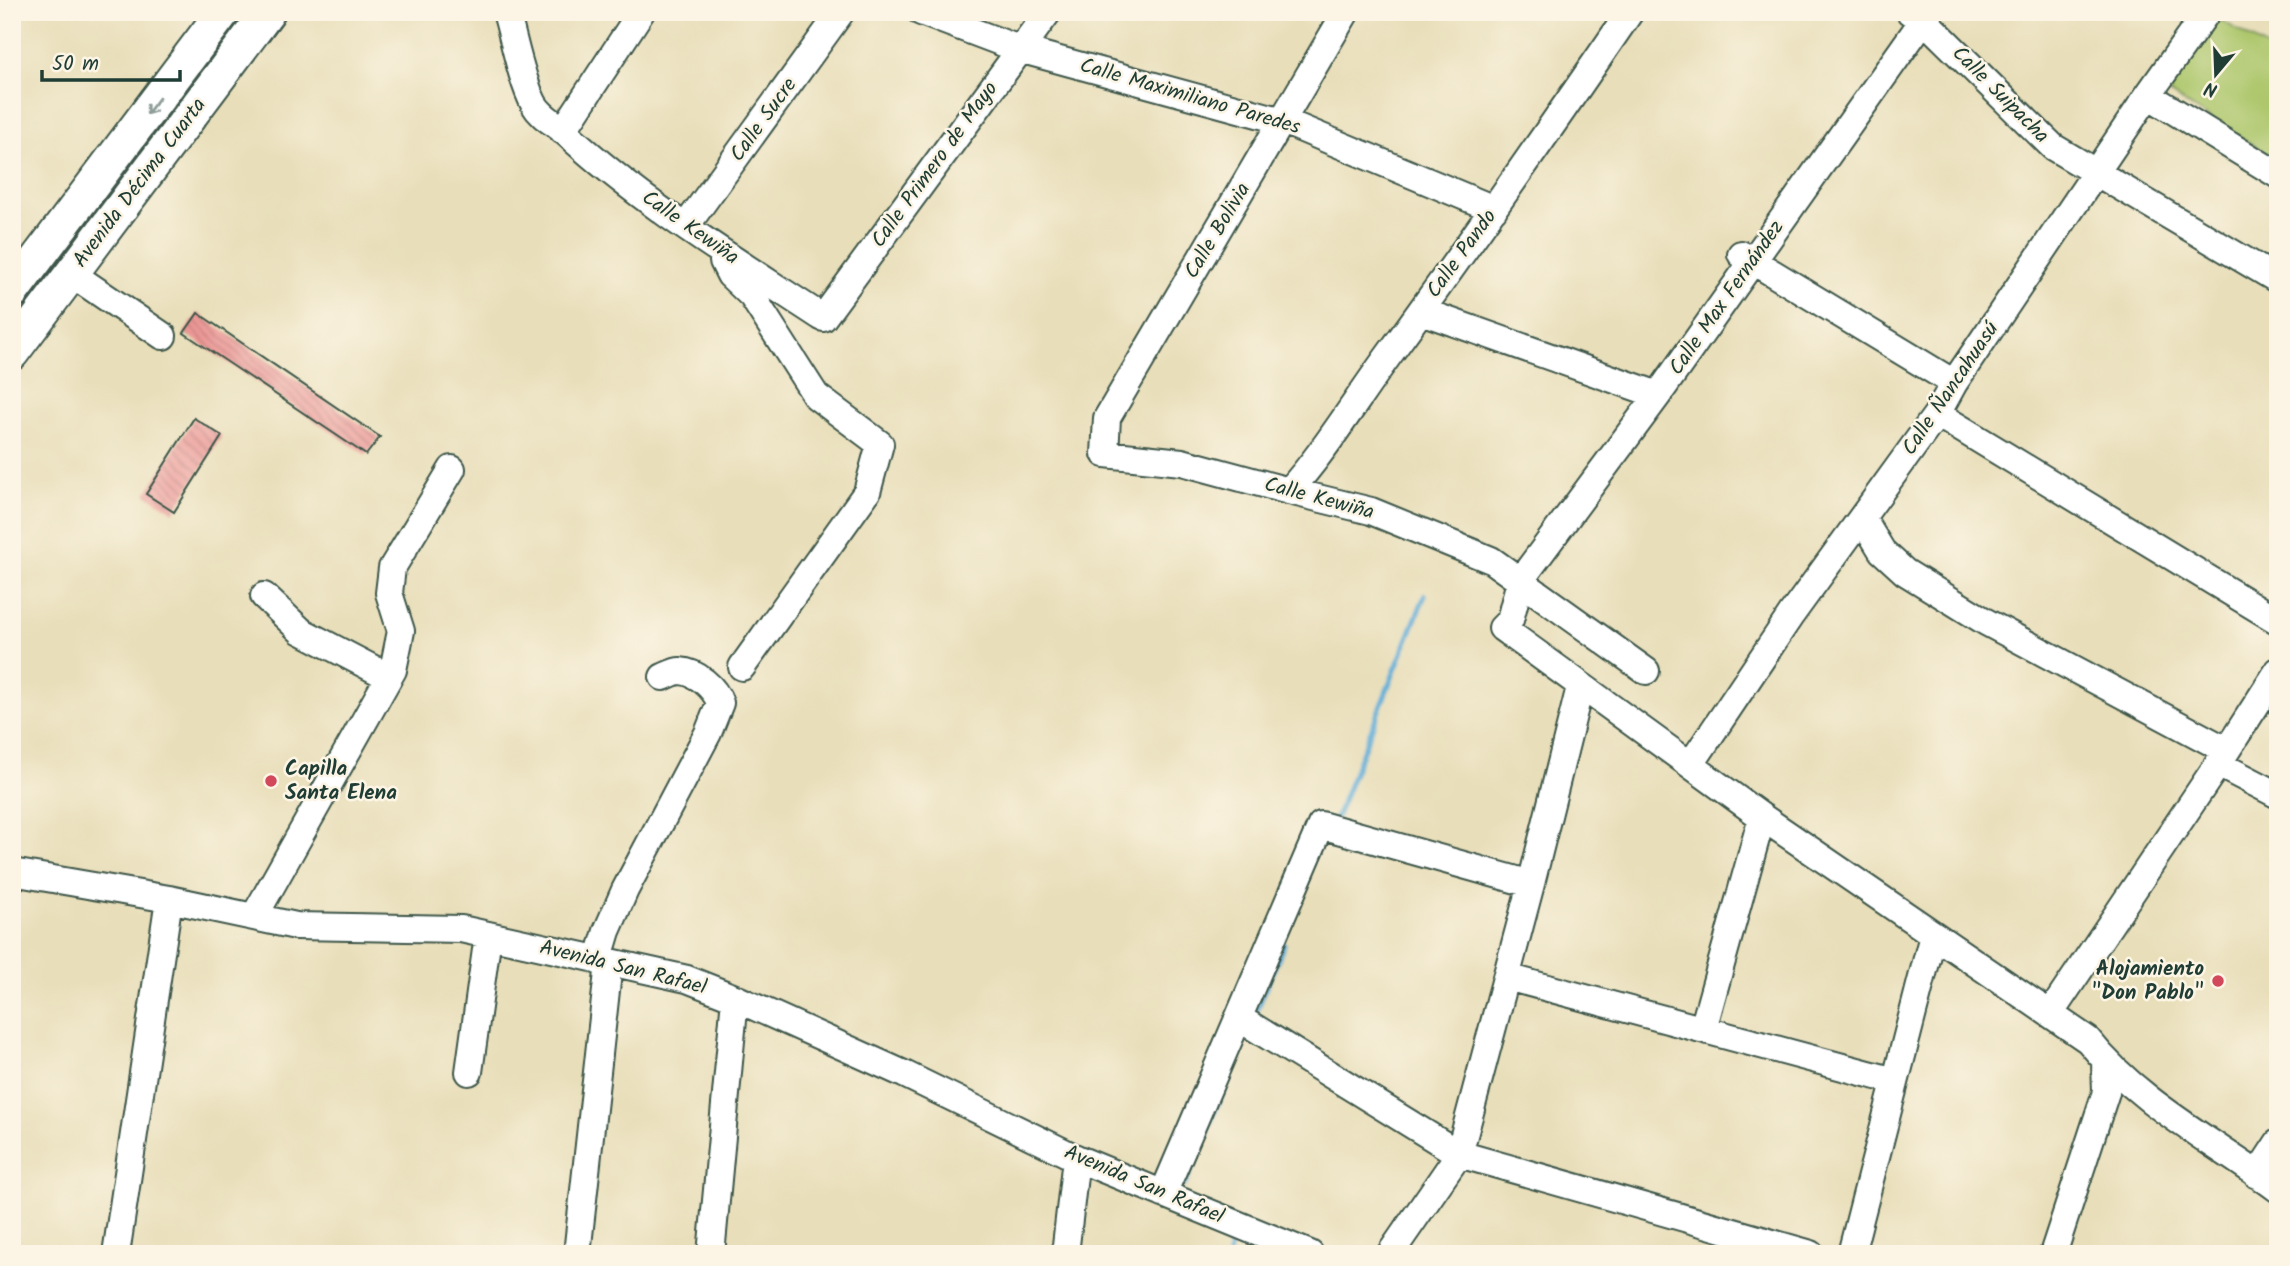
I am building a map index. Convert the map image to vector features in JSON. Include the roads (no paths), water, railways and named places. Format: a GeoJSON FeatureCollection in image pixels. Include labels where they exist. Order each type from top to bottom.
{"type":"FeatureCollection","features":[{"type":"Feature","properties":{"kind":"main road","name":"Avenida Décima Cuarta"},"geometry":{"type":"LineString","coordinates":[[12,292],[223,12]]}},
{"type":"Feature","properties":{"kind":"main road","name":"Avenida Décima Cuarta"},"geometry":{"type":"LineString","coordinates":[[12,353],[268,12]]}},
{"type":"Feature","properties":{"kind":"street","name":"Calle Kewiña"},"geometry":{"type":"LineString","coordinates":[[506,12],[533,103],[543,116],[584,152],[686,226],[824,318]]}},
{"type":"Feature","properties":{"kind":"street"},"geometry":{"type":"LineString","coordinates":[[563,131],[641,12]]}},
{"type":"Feature","properties":{"kind":"street","name":"Calle Sucre"},"geometry":{"type":"LineString","coordinates":[[686,226],[842,12]]}},
{"type":"Feature","properties":{"kind":"street","name":"Calle Maximiliano Paredes"},"geometry":{"type":"LineString","coordinates":[[921,12],[1019,49],[1283,121],[1494,209]]}},
{"type":"Feature","properties":{"kind":"street","name":"Calle Primero de Mayo"},"geometry":{"type":"LineString","coordinates":[[824,318],[1048,12]]}},
{"type":"Feature","properties":{"kind":"street","name":"Calle Bolivia"},"geometry":{"type":"LineString","coordinates":[[1105,454],[1107,418],[1346,12]]}},
{"type":"Feature","properties":{"kind":"street","name":"Calle Pando"},"geometry":{"type":"LineString","coordinates":[[1289,491],[1310,468],[1630,12]]}},
{"type":"Feature","properties":{"kind":"street","name":"Calle Ñancahuasú"},"geometry":{"type":"LineString","coordinates":[[1691,764],[1791,615],[1937,414],[1954,383],[2207,12]]}},
{"type":"Feature","properties":{"kind":"street","name":"Calle Suipacha"},"geometry":{"type":"LineString","coordinates":[[1917,14],[2053,147],[2278,279]]}},
{"type":"Feature","properties":{"kind":"street","name":"Calle Max Fernández"},"geometry":{"type":"LineString","coordinates":[[1514,576],[1747,258],[1917,14]]}},
{"type":"Feature","properties":{"kind":"street"},"geometry":{"type":"LineString","coordinates":[[2148,95],[2278,175]]}},
{"type":"Feature","properties":{"kind":"street"},"geometry":{"type":"LineString","coordinates":[[716,247],[730,275],[752,296],[816,396],[880,444],[867,492],[742,667]]}},
{"type":"Feature","properties":{"kind":"street"},"geometry":{"type":"LineString","coordinates":[[1747,258],[1954,383]]}},
{"type":"Feature","properties":{"kind":"street"},"geometry":{"type":"LineString","coordinates":[[72,274],[163,336]]}},
{"type":"Feature","properties":{"kind":"street"},"geometry":{"type":"LineString","coordinates":[[1421,311],[1649,392]]}},
{"type":"Feature","properties":{"kind":"street"},"geometry":{"type":"LineString","coordinates":[[1937,414],[2278,621]]}},
{"type":"Feature","properties":{"kind":"street","name":"Calle Kewiña"},"geometry":{"type":"LineString","coordinates":[[1105,454],[1182,462],[1371,511],[1490,560],[1646,671]]}},
{"type":"Feature","properties":{"kind":"street"},"geometry":{"type":"LineString","coordinates":[[254,917],[393,670],[401,631],[389,593],[392,568],[452,469]]}},
{"type":"Feature","properties":{"kind":"street"},"geometry":{"type":"LineString","coordinates":[[1862,518],[1882,551],[1905,572],[1986,622],[2222,757],[2278,795]]}},
{"type":"Feature","properties":{"kind":"street"},"geometry":{"type":"LineString","coordinates":[[1514,576],[1510,620],[1502,628],[1580,687],[1762,817],[2088,1040],[2105,1062],[2197,1135],[2268,1182],[2278,1143]]}},
{"type":"Feature","properties":{"kind":"street"},"geometry":{"type":"LineString","coordinates":[[264,596],[301,631],[389,677]]}},
{"type":"Feature","properties":{"kind":"street"},"geometry":{"type":"LineString","coordinates":[[577,1254],[607,931],[625,890],[708,733],[720,702],[717,693],[706,682],[691,674],[679,671],[663,677]]}},
{"type":"Feature","properties":{"kind":"street"},"geometry":{"type":"LineString","coordinates":[[2050,1014],[2278,671]]}},
{"type":"Feature","properties":{"kind":"street"},"geometry":{"type":"LineString","coordinates":[[1390,1254],[1459,1154],[1580,687]]}},
{"type":"Feature","properties":{"kind":"street"},"geometry":{"type":"LineString","coordinates":[[1703,1029],[1762,817]]}},
{"type":"Feature","properties":{"kind":"street"},"geometry":{"type":"LineString","coordinates":[[1163,1194],[1321,825],[1531,884]]}},
{"type":"Feature","properties":{"kind":"street","name":"Avenida San Rafael"},"geometry":{"type":"LineString","coordinates":[[12,872],[169,899],[296,926],[461,929],[687,979],[904,1074],[1076,1157],[1310,1254]]}},
{"type":"Feature","properties":{"kind":"street"},"geometry":{"type":"LineString","coordinates":[[117,1254],[169,899]]}},
{"type":"Feature","properties":{"kind":"street"},"geometry":{"type":"LineString","coordinates":[[469,1072],[488,935]]}},
{"type":"Feature","properties":{"kind":"street"},"geometry":{"type":"LineString","coordinates":[[1851,1254],[1933,935]]}},
{"type":"Feature","properties":{"kind":"street"},"geometry":{"type":"LineString","coordinates":[[1507,977],[1895,1082]]}},
{"type":"Feature","properties":{"kind":"street"},"geometry":{"type":"LineString","coordinates":[[711,1254],[735,998]]}},
{"type":"Feature","properties":{"kind":"street"},"geometry":{"type":"LineString","coordinates":[[1239,1018],[1459,1154],[1811,1254]]}},
{"type":"Feature","properties":{"kind":"street"},"geometry":{"type":"LineString","coordinates":[[2053,1254],[2106,1092],[2105,1062]]}},
{"type":"Feature","properties":{"kind":"street"},"geometry":{"type":"LineString","coordinates":[[1065,1254],[1076,1157]]}},
{"type":"Feature","properties":{"kind":"waterway"},"geometry":{"type":"LineString","coordinates":[[1336,818],[1425,595]]}},
{"type":"Feature","properties":{"kind":"waterway"},"geometry":{"type":"LineString","coordinates":[[1255,1015],[1284,944]]}},
{"type":"Feature","properties":{"kind":"waterway"},"geometry":{"type":"LineString","coordinates":[[1185,1185],[1247,1034]]}},
{"type":"Feature","properties":{"kind":"waterway"},"geometry":{"type":"LineString","coordinates":[[1229,1254],[1231,1245]]}},
{"type":"Feature","properties":{"kind":"place","name":"Capilla Santa Elena"},"geometry":{"type":"Point","coordinates":[271,781]}},
{"type":"Feature","properties":{"kind":"place","name":"Alojamiento \"Don Pablo\""},"geometry":{"type":"Point","coordinates":[2218,981]}}]}
